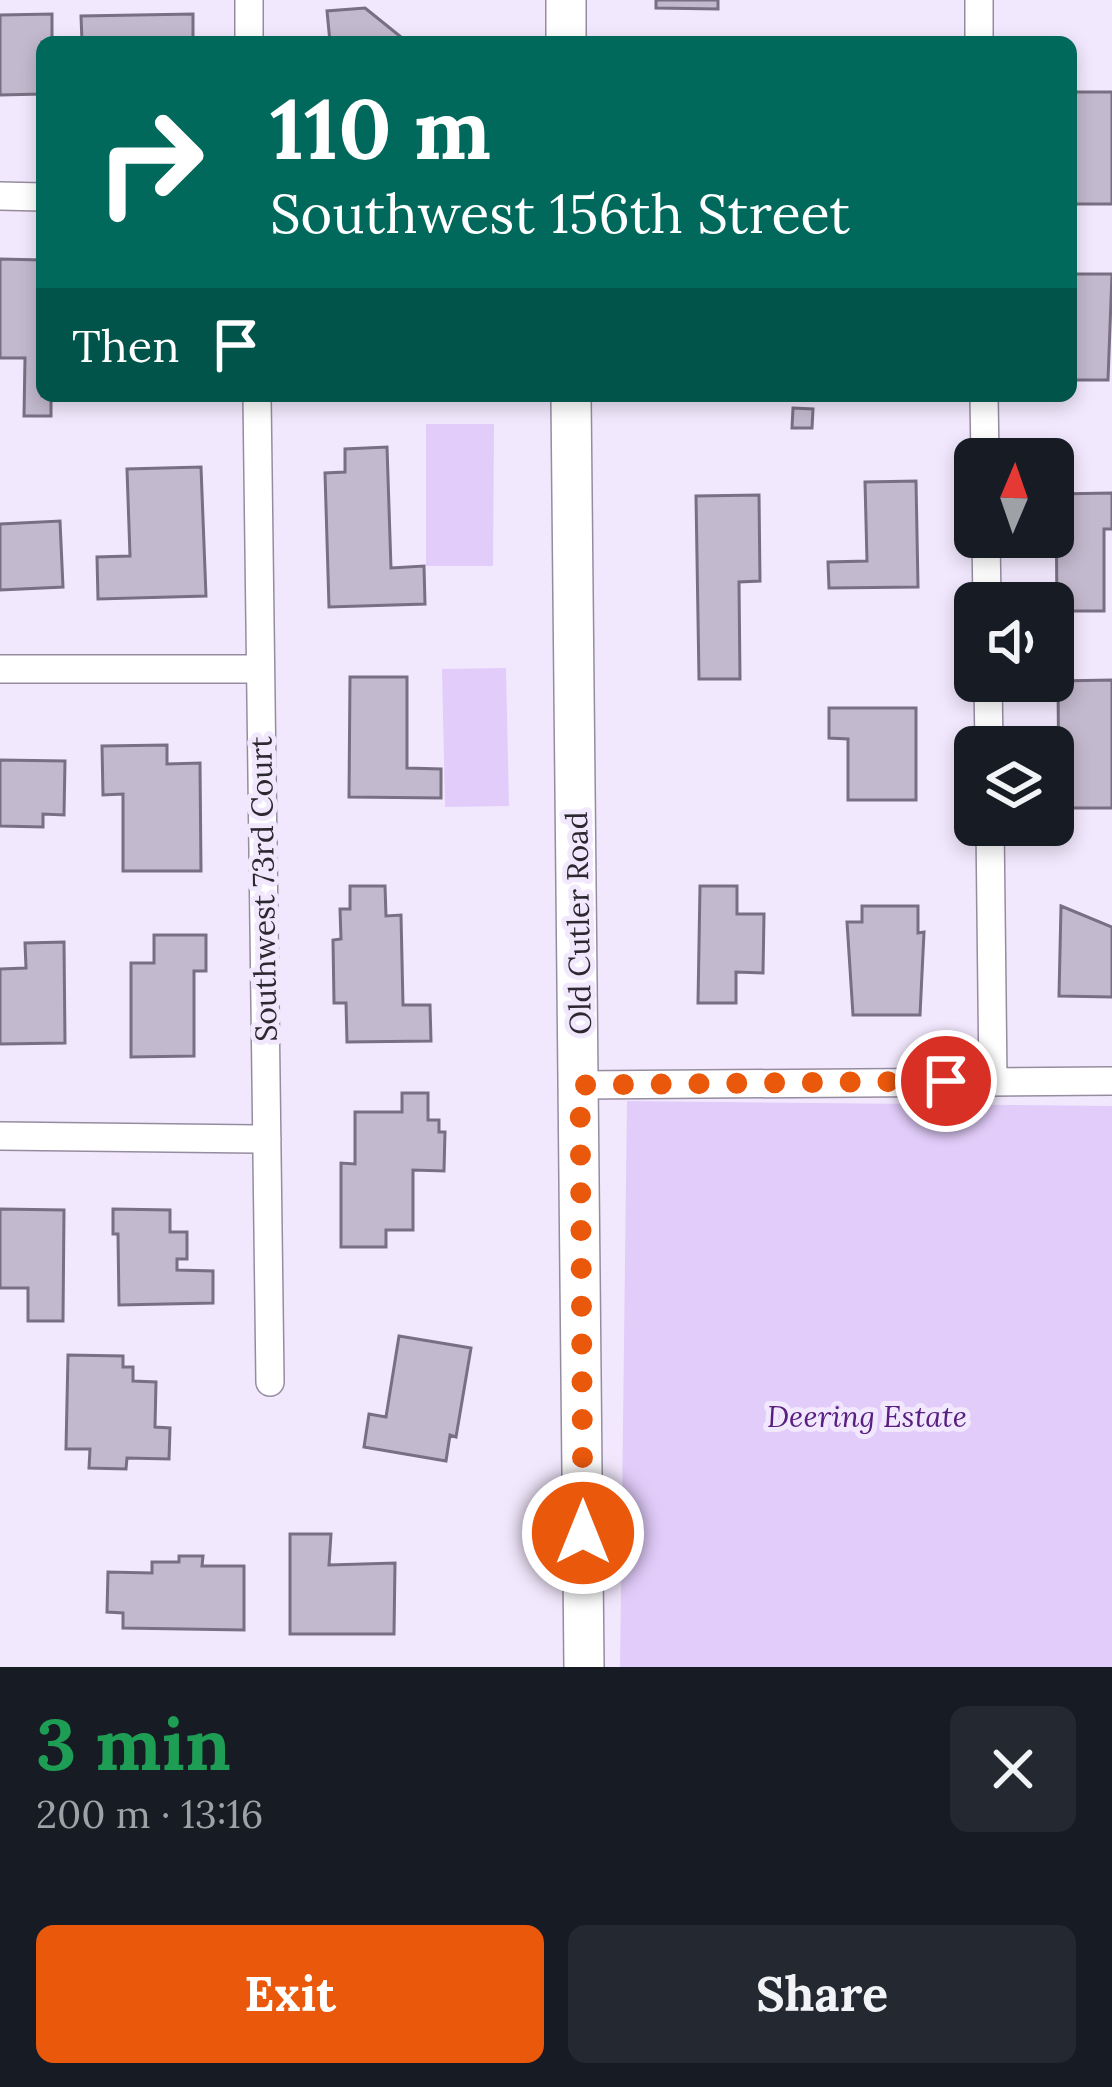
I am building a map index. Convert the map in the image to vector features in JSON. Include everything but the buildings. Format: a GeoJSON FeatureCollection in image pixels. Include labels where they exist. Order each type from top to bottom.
{"type":"FeatureCollection","features":[{"type":"Feature","properties":{"kind":"main road"},"geometry":{"type":"LineString","coordinates":[[566,0],[566,36]]}},
{"type":"Feature","properties":{"kind":"main road","name":"Old Cutler Road"},"geometry":{"type":"LineString","coordinates":[[571,402],[584,1667]]}},
{"type":"Feature","properties":{"kind":"street"},"geometry":{"type":"LineString","coordinates":[[249,0],[249,36]]}},
{"type":"Feature","properties":{"kind":"street"},"geometry":{"type":"LineString","coordinates":[[979,0],[979,36]]}},
{"type":"Feature","properties":{"kind":"street"},"geometry":{"type":"LineString","coordinates":[[0,196],[36,197]]}},
{"type":"Feature","properties":{"kind":"street","name":"Southwest 73rd Court"},"geometry":{"type":"LineString","coordinates":[[257,402],[270,1382]]}},
{"type":"Feature","properties":{"kind":"street"},"geometry":{"type":"LineString","coordinates":[[984,402],[985,438]]}},
{"type":"Feature","properties":{"kind":"street"},"geometry":{"type":"LineString","coordinates":[[0,669],[260,669]]}},
{"type":"Feature","properties":{"kind":"street"},"geometry":{"type":"LineString","coordinates":[[989,846],[993,1081]]}},
{"type":"Feature","properties":{"kind":"street"},"geometry":{"type":"LineString","coordinates":[[580,1085],[1112,1081]]}},
{"type":"Feature","properties":{"kind":"street"},"geometry":{"type":"LineString","coordinates":[[0,1136],[267,1139]]}},
{"type":"Feature","properties":{"kind":"green space"},"geometry":{"type":"Polygon","coordinates":[[[426,424],[494,424],[493,566],[426,566],[426,424]]]}},
{"type":"Feature","properties":{"kind":"green space"},"geometry":{"type":"Polygon","coordinates":[[[506,668],[509,806],[445,807],[442,669],[506,668]]]}},
{"type":"Feature","properties":{"kind":"green space","name":"Deering Estate"},"geometry":{"type":"Polygon","coordinates":[[[627,1101],[1112,1106],[1112,1667],[620,1667],[627,1101]]]}},
{"type":"Feature","properties":{"kind":"route"},"geometry":{"type":"LineString","coordinates":[[583,1533],[580,1085],[946,1081]]}}]}
